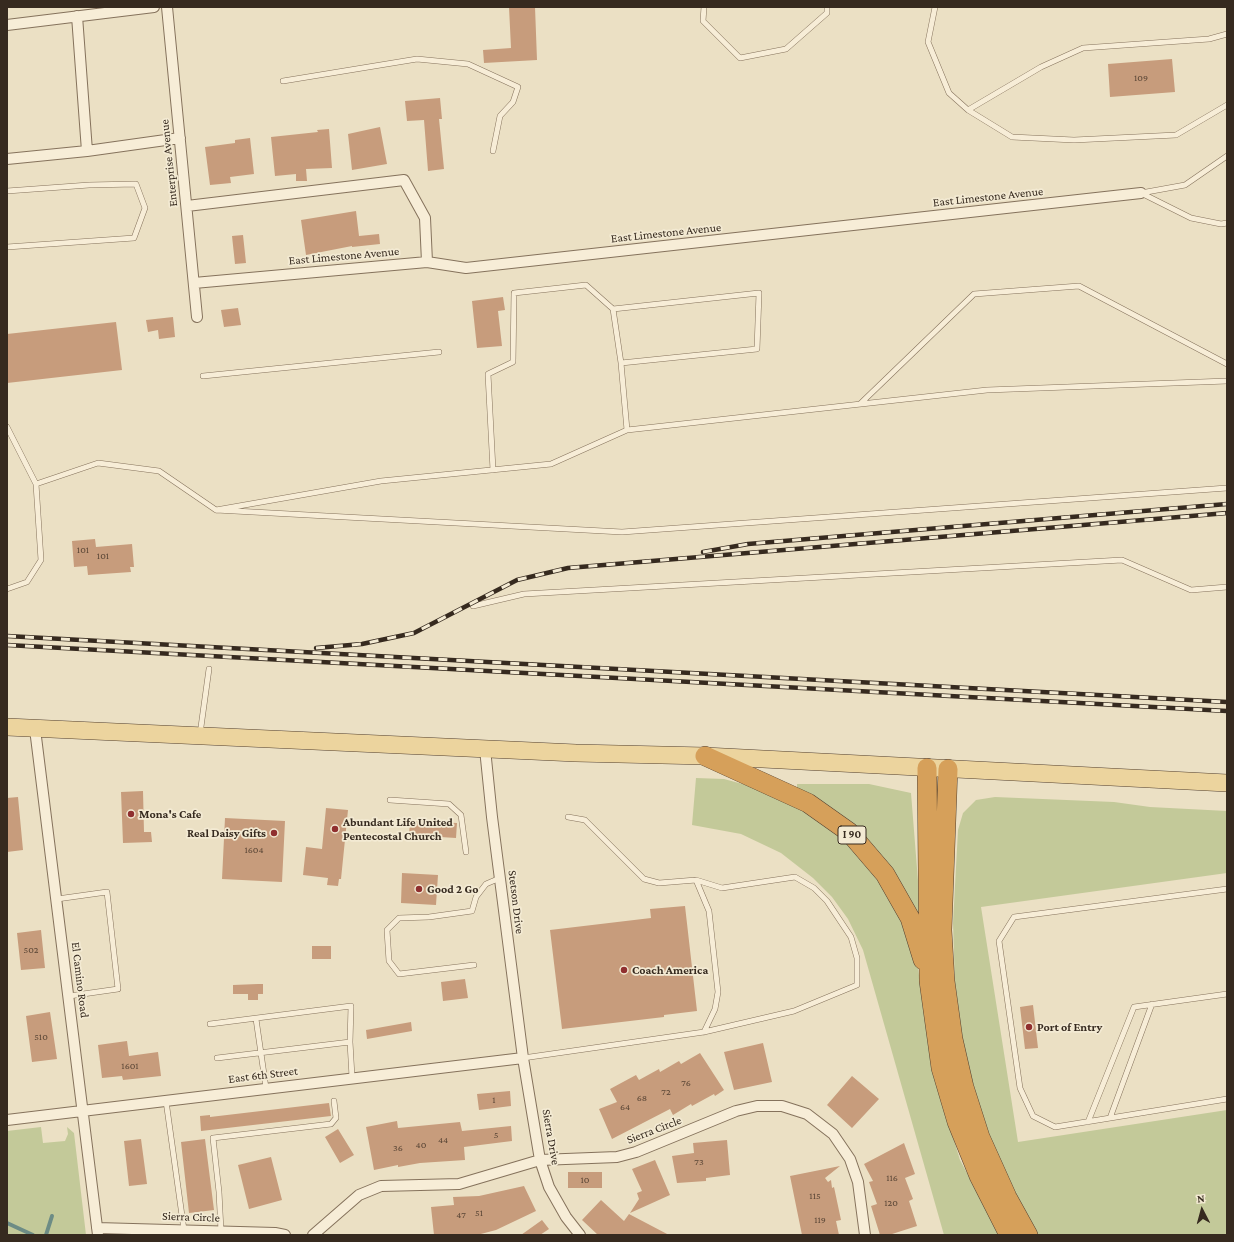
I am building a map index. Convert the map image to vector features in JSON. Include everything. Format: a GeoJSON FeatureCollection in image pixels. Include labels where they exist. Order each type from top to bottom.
{"type":"FeatureCollection","features":[{"type":"Feature","properties":{"kind":"highway","name":"I 90"},"geometry":{"type":"LineString","coordinates":[[705,756],[808,802],[850,832],[885,874],[910,918],[929,980]]}},
{"type":"Feature","properties":{"kind":"highway","name":"I 90"},"geometry":{"type":"LineString","coordinates":[[927,768],[929,980],[941,1068],[956,1122],[979,1176],[1009,1235]]}},
{"type":"Feature","properties":{"kind":"highway"},"geometry":{"type":"LineString","coordinates":[[948,769],[942,930],[945,980],[953,1039],[964,1087],[980,1137],[1007,1197],[1028,1235]]}},
{"type":"Feature","properties":{"kind":"main road"},"geometry":{"type":"LineString","coordinates":[[7,727],[485,749],[705,756],[1227,783]]}},
{"type":"Feature","properties":{"kind":"street"},"geometry":{"type":"LineString","coordinates":[[7,25],[154,7]]}},
{"type":"Feature","properties":{"kind":"street","name":"Enterprise Avenue"},"geometry":{"type":"LineString","coordinates":[[167,7],[197,317]]}},
{"type":"Feature","properties":{"kind":"street"},"geometry":{"type":"LineString","coordinates":[[77,16],[87,151]]}},
{"type":"Feature","properties":{"kind":"street"},"geometry":{"type":"LineString","coordinates":[[7,159],[87,151],[180,138]]}},
{"type":"Feature","properties":{"kind":"street"},"geometry":{"type":"LineString","coordinates":[[187,206],[404,180],[425,218],[428,262]]}},
{"type":"Feature","properties":{"kind":"street","name":"East Limestone Avenue"},"geometry":{"type":"LineString","coordinates":[[194,283],[428,262],[466,268],[1141,193]]}},
{"type":"Feature","properties":{"kind":"street","name":"El Camino Road"},"geometry":{"type":"LineString","coordinates":[[35,729],[98,1232]]}},
{"type":"Feature","properties":{"kind":"street","name":"Stetson Drive"},"geometry":{"type":"LineString","coordinates":[[485,749],[523,1058]]}},
{"type":"Feature","properties":{"kind":"street","name":"East 6th Street"},"geometry":{"type":"LineString","coordinates":[[7,1120],[352,1077],[523,1058]]}},
{"type":"Feature","properties":{"kind":"street","name":"Sierra Drive"},"geometry":{"type":"LineString","coordinates":[[523,1058],[526,1068],[540,1160],[549,1187],[566,1217],[580,1235]]}},
{"type":"Feature","properties":{"kind":"street","name":"Sierra Circle"},"geometry":{"type":"LineString","coordinates":[[313,1235],[359,1195],[381,1186],[458,1184],[540,1160],[617,1157],[636,1152],[736,1111],[757,1106],[782,1106],[807,1114],[833,1134],[850,1159],[858,1182],[865,1235]]}},
{"type":"Feature","properties":{"kind":"street","name":"Sierra Circle"},"geometry":{"type":"LineString","coordinates":[[98,1232],[184,1230],[275,1233],[285,1235]]}},
{"type":"Feature","properties":{"kind":"lane"},"geometry":{"type":"LineString","coordinates":[[704,7],[703,21],[740,58],[786,49],[827,13],[827,7]]}},
{"type":"Feature","properties":{"kind":"lane"},"geometry":{"type":"LineString","coordinates":[[935,7],[928,42],[949,93],[968,110],[1012,137],[1074,140],[1176,135],[1227,105]]}},
{"type":"Feature","properties":{"kind":"lane"},"geometry":{"type":"LineString","coordinates":[[968,110],[1041,67],[1083,48],[1208,39],[1227,34]]}},
{"type":"Feature","properties":{"kind":"lane"},"geometry":{"type":"LineString","coordinates":[[283,81],[416,59],[468,64],[518,87],[513,102],[500,116],[493,151]]}},
{"type":"Feature","properties":{"kind":"lane"},"geometry":{"type":"LineString","coordinates":[[1141,193],[1185,185],[1227,156]]}},
{"type":"Feature","properties":{"kind":"lane"},"geometry":{"type":"LineString","coordinates":[[7,191],[90,185],[136,184],[145,208],[134,238],[7,248]]}},
{"type":"Feature","properties":{"kind":"lane"},"geometry":{"type":"LineString","coordinates":[[1141,193],[1191,218],[1221,224],[1227,223]]}},
{"type":"Feature","properties":{"kind":"lane"},"geometry":{"type":"LineString","coordinates":[[493,470],[488,374],[513,362],[514,293],[586,285],[613,309],[621,362],[627,430]]}},
{"type":"Feature","properties":{"kind":"lane"},"geometry":{"type":"LineString","coordinates":[[859,404],[974,294],[1079,286],[1227,364]]}},
{"type":"Feature","properties":{"kind":"lane"},"geometry":{"type":"LineString","coordinates":[[613,309],[759,293],[757,349],[621,362]]}},
{"type":"Feature","properties":{"kind":"lane"},"geometry":{"type":"LineString","coordinates":[[203,376],[438,352]]}},
{"type":"Feature","properties":{"kind":"lane"},"geometry":{"type":"LineString","coordinates":[[216,510],[381,481],[551,464],[627,430],[987,390],[1227,381]]}},
{"type":"Feature","properties":{"kind":"lane"},"geometry":{"type":"LineString","coordinates":[[7,426],[36,484],[41,560],[27,582],[7,589]]}},
{"type":"Feature","properties":{"kind":"lane"},"geometry":{"type":"LineString","coordinates":[[36,484],[98,463],[159,471],[216,510],[622,532],[1227,488]]}},
{"type":"Feature","properties":{"kind":"lane"},"geometry":{"type":"LineString","coordinates":[[473,606],[524,594],[1122,560],[1191,590],[1227,587]]}},
{"type":"Feature","properties":{"kind":"lane"},"geometry":{"type":"LineString","coordinates":[[200,735],[209,669]]}},
{"type":"Feature","properties":{"kind":"lane"},"geometry":{"type":"LineString","coordinates":[[390,800],[449,804],[461,815],[466,852]]}},
{"type":"Feature","properties":{"kind":"lane"},"geometry":{"type":"LineString","coordinates":[[523,1058],[704,1032],[794,1011],[856,985],[858,958],[851,937],[827,901],[814,888],[795,877],[722,888],[696,880],[659,883],[644,879],[585,820],[568,817]]}},
{"type":"Feature","properties":{"kind":"lane"},"geometry":{"type":"LineString","coordinates":[[474,965],[399,974],[389,961],[388,930],[399,918],[428,917],[472,912],[476,897],[486,884],[500,878]]}},
{"type":"Feature","properties":{"kind":"lane"},"geometry":{"type":"LineString","coordinates":[[696,880],[709,911],[718,992],[715,1009],[704,1032]]}},
{"type":"Feature","properties":{"kind":"lane"},"geometry":{"type":"LineString","coordinates":[[1227,889],[1014,917],[998,941],[1020,1088],[1033,1116],[1055,1127],[1227,1099]]}},
{"type":"Feature","properties":{"kind":"lane"},"geometry":{"type":"LineString","coordinates":[[57,899],[107,892],[118,989],[69,996]]}},
{"type":"Feature","properties":{"kind":"lane"},"geometry":{"type":"LineString","coordinates":[[1088,1122],[1134,1007],[1227,994]]}},
{"type":"Feature","properties":{"kind":"lane"},"geometry":{"type":"LineString","coordinates":[[1110,1118],[1152,1004]]}},
{"type":"Feature","properties":{"kind":"lane"},"geometry":{"type":"LineString","coordinates":[[210,1024],[351,1006],[350,1042],[352,1077]]}},
{"type":"Feature","properties":{"kind":"lane"},"geometry":{"type":"LineString","coordinates":[[256,1019],[266,1088]]}},
{"type":"Feature","properties":{"kind":"lane"},"geometry":{"type":"LineString","coordinates":[[217,1058],[350,1042]]}},
{"type":"Feature","properties":{"kind":"lane"},"geometry":{"type":"LineString","coordinates":[[166,1100],[184,1230]]}},
{"type":"Feature","properties":{"kind":"lane"},"geometry":{"type":"LineString","coordinates":[[221,1231],[219,1192],[213,1138],[331,1124],[336,1118],[334,1101]]}},
{"type":"Feature","properties":{"kind":"green space"},"geometry":{"type":"Polygon","coordinates":[[[696,778],[724,779],[761,789],[803,809],[844,838],[880,877],[905,921],[917,961],[932,1068],[960,1160],[1000,1235],[944,1235],[863,950],[848,919],[832,897],[813,878],[781,853],[741,834],[692,825],[696,778]]]}},
{"type":"Feature","properties":{"kind":"green space"},"geometry":{"type":"Polygon","coordinates":[[[797,784],[869,784],[911,793],[922,931],[906,892],[797,789],[797,784]]]}},
{"type":"Feature","properties":{"kind":"green space"},"geometry":{"type":"Polygon","coordinates":[[[995,797],[1114,802],[1150,807],[1227,811],[1227,873],[981,907],[1018,1142],[1227,1110],[1227,1235],[1037,1235],[1015,1194],[995,1152],[963,1050],[955,985],[953,923],[958,830],[963,813],[976,800],[995,797]]]}},
{"type":"Feature","properties":{"kind":"green space"},"geometry":{"type":"Polygon","coordinates":[[[41,1127],[43,1143],[65,1141],[68,1134],[67,1127],[74,1133],[86,1235],[7,1235],[7,1131],[41,1127]]]}},
{"type":"Feature","properties":{"kind":"building"},"geometry":{"type":"Polygon","coordinates":[[[509,7],[535,7],[537,60],[484,63],[483,50],[511,48],[509,7]]]}},
{"type":"Feature","properties":{"kind":"building"},"geometry":{"type":"Polygon","coordinates":[[[1172,59],[1175,92],[1110,97],[1108,64],[1172,59]]]}},
{"type":"Feature","properties":{"kind":"building"},"geometry":{"type":"Polygon","coordinates":[[[440,98],[442,119],[439,119],[444,169],[428,171],[424,120],[407,121],[405,101],[440,98]]]}},
{"type":"Feature","properties":{"kind":"building"},"geometry":{"type":"Polygon","coordinates":[[[380,127],[387,164],[352,170],[348,134],[380,127]]]}},
{"type":"Feature","properties":{"kind":"building"},"geometry":{"type":"Polygon","coordinates":[[[329,129],[332,168],[306,169],[307,181],[296,181],[296,174],[275,176],[271,137],[318,132],[317,130],[329,129]]]}},
{"type":"Feature","properties":{"kind":"building"},"geometry":{"type":"Polygon","coordinates":[[[250,138],[254,174],[230,177],[231,183],[210,185],[205,147],[235,143],[235,140],[250,138]]]}},
{"type":"Feature","properties":{"kind":"building"},"geometry":{"type":"Polygon","coordinates":[[[356,211],[359,236],[379,234],[380,244],[352,246],[306,255],[301,220],[356,211]]]}},
{"type":"Feature","properties":{"kind":"building"},"geometry":{"type":"Polygon","coordinates":[[[243,235],[246,263],[235,264],[232,236],[243,235]]]}},
{"type":"Feature","properties":{"kind":"building"},"geometry":{"type":"Polygon","coordinates":[[[503,297],[505,310],[498,311],[502,346],[477,348],[472,301],[503,297]]]}},
{"type":"Feature","properties":{"kind":"building"},"geometry":{"type":"Polygon","coordinates":[[[238,308],[241,325],[224,327],[221,310],[238,308]]]}},
{"type":"Feature","properties":{"kind":"building"},"geometry":{"type":"Polygon","coordinates":[[[173,317],[175,337],[159,339],[158,330],[148,332],[146,320],[173,317]]]}},
{"type":"Feature","properties":{"kind":"building"},"geometry":{"type":"Polygon","coordinates":[[[116,322],[122,370],[7,383],[7,334],[116,322]]]}},
{"type":"Feature","properties":{"kind":"building"},"geometry":{"type":"Polygon","coordinates":[[[95,539],[96,547],[132,544],[134,567],[130,567],[131,572],[88,575],[87,566],[74,567],[72,541],[95,539]]]}},
{"type":"Feature","properties":{"kind":"building","name":"Mona's Cafe"},"geometry":{"type":"Polygon","coordinates":[[[143,791],[144,832],[151,832],[152,842],[123,843],[121,792],[143,791]]]}},
{"type":"Feature","properties":{"kind":"building"},"geometry":{"type":"Polygon","coordinates":[[[18,797],[23,850],[7,852],[7,798],[18,797]]]}},
{"type":"Feature","properties":{"kind":"building","name":"Abundant Life United Pentecostal Church"},"geometry":{"type":"Polygon","coordinates":[[[326,808],[348,810],[341,879],[339,879],[338,886],[327,885],[328,878],[303,875],[306,847],[322,849],[326,808]]]}},
{"type":"Feature","properties":{"kind":"building"},"geometry":{"type":"Polygon","coordinates":[[[225,818],[285,821],[282,882],[222,879],[225,818]]]}},
{"type":"Feature","properties":{"kind":"building"},"geometry":{"type":"Polygon","coordinates":[[[410,821],[457,823],[456,838],[409,835],[410,821]]]}},
{"type":"Feature","properties":{"kind":"building","name":"Good 2 Go"},"geometry":{"type":"Polygon","coordinates":[[[402,873],[438,875],[436,905],[401,903],[402,873]]]}},
{"type":"Feature","properties":{"kind":"building","name":"Coach America"},"geometry":{"type":"Polygon","coordinates":[[[685,906],[697,1011],[664,1015],[664,1017],[562,1029],[550,930],[651,918],[650,909],[685,906]]]}},
{"type":"Feature","properties":{"kind":"building"},"geometry":{"type":"Polygon","coordinates":[[[41,930],[45,968],[21,970],[17,933],[41,930]]]}},
{"type":"Feature","properties":{"kind":"building"},"geometry":{"type":"Polygon","coordinates":[[[312,946],[331,946],[331,959],[312,959],[312,946]]]}},
{"type":"Feature","properties":{"kind":"building"},"geometry":{"type":"Polygon","coordinates":[[[465,979],[468,998],[443,1001],[441,982],[465,979]]]}},
{"type":"Feature","properties":{"kind":"building"},"geometry":{"type":"Polygon","coordinates":[[[263,984],[263,994],[258,994],[258,1000],[248,1000],[248,994],[233,994],[233,985],[263,984]]]}},
{"type":"Feature","properties":{"kind":"building","name":"Port of Entry"},"geometry":{"type":"Polygon","coordinates":[[[1033,1005],[1038,1048],[1025,1049],[1020,1007],[1033,1005]]]}},
{"type":"Feature","properties":{"kind":"building"},"geometry":{"type":"Polygon","coordinates":[[[50,1012],[57,1059],[32,1062],[26,1016],[50,1012]]]}},
{"type":"Feature","properties":{"kind":"building"},"geometry":{"type":"Polygon","coordinates":[[[411,1022],[412,1031],[367,1039],[366,1030],[411,1022]]]}},
{"type":"Feature","properties":{"kind":"building"},"geometry":{"type":"Polygon","coordinates":[[[127,1041],[129,1056],[158,1052],[161,1076],[123,1080],[122,1076],[102,1078],[98,1045],[127,1041]]]}},
{"type":"Feature","properties":{"kind":"building"},"geometry":{"type":"Polygon","coordinates":[[[763,1043],[772,1082],[734,1090],[724,1052],[763,1043]]]}},
{"type":"Feature","properties":{"kind":"building"},"geometry":{"type":"Polygon","coordinates":[[[700,1053],[724,1090],[715,1096],[714,1094],[692,1106],[691,1104],[673,1115],[670,1109],[612,1139],[599,1109],[617,1102],[610,1089],[636,1075],[639,1080],[659,1069],[660,1072],[679,1061],[681,1064],[700,1053]]]}},
{"type":"Feature","properties":{"kind":"building"},"geometry":{"type":"Polygon","coordinates":[[[852,1076],[879,1099],[852,1128],[827,1105],[852,1076]]]}},
{"type":"Feature","properties":{"kind":"building"},"geometry":{"type":"Polygon","coordinates":[[[510,1091],[511,1106],[479,1110],[477,1094],[510,1091]]]}},
{"type":"Feature","properties":{"kind":"building"},"geometry":{"type":"Polygon","coordinates":[[[329,1103],[331,1116],[201,1131],[200,1116],[210,1115],[210,1117],[329,1103]]]}},
{"type":"Feature","properties":{"kind":"building"},"geometry":{"type":"Polygon","coordinates":[[[397,1121],[398,1128],[460,1122],[462,1131],[511,1126],[512,1141],[464,1147],[465,1160],[420,1163],[398,1167],[398,1165],[374,1170],[366,1127],[397,1121]]]}},
{"type":"Feature","properties":{"kind":"building"},"geometry":{"type":"Polygon","coordinates":[[[338,1129],[354,1155],[340,1163],[325,1137],[338,1129]]]}},
{"type":"Feature","properties":{"kind":"building"},"geometry":{"type":"Polygon","coordinates":[[[141,1139],[147,1184],[129,1186],[124,1141],[141,1139]]]}},
{"type":"Feature","properties":{"kind":"building"},"geometry":{"type":"Polygon","coordinates":[[[205,1139],[214,1210],[189,1213],[181,1142],[205,1139]]]}},
{"type":"Feature","properties":{"kind":"building"},"geometry":{"type":"Polygon","coordinates":[[[727,1140],[730,1175],[706,1178],[706,1181],[677,1183],[672,1156],[694,1153],[693,1143],[727,1140]]]}},
{"type":"Feature","properties":{"kind":"building"},"geometry":{"type":"Polygon","coordinates":[[[904,1143],[915,1174],[905,1178],[913,1199],[909,1201],[917,1226],[889,1235],[880,1235],[871,1206],[877,1204],[869,1182],[873,1181],[864,1164],[904,1143]]]}},
{"type":"Feature","properties":{"kind":"building"},"geometry":{"type":"Polygon","coordinates":[[[271,1157],[282,1200],[249,1209],[238,1165],[271,1157]]]}},
{"type":"Feature","properties":{"kind":"building"},"geometry":{"type":"Polygon","coordinates":[[[655,1160],[670,1195],[630,1213],[639,1199],[637,1193],[642,1191],[632,1169],[655,1160]]]}},
{"type":"Feature","properties":{"kind":"building"},"geometry":{"type":"Polygon","coordinates":[[[840,1166],[825,1178],[828,1182],[831,1180],[832,1188],[834,1187],[841,1220],[836,1221],[839,1235],[802,1235],[790,1176],[840,1166]]]}},
{"type":"Feature","properties":{"kind":"building"},"geometry":{"type":"Polygon","coordinates":[[[568,1172],[602,1172],[602,1188],[568,1188],[568,1172]]]}},
{"type":"Feature","properties":{"kind":"building"},"geometry":{"type":"Polygon","coordinates":[[[524,1186],[536,1211],[496,1230],[477,1235],[434,1235],[431,1207],[454,1205],[453,1197],[479,1196],[524,1186]]]}},
{"type":"Feature","properties":{"kind":"building"},"geometry":{"type":"Polygon","coordinates":[[[601,1200],[624,1221],[629,1214],[669,1235],[598,1235],[582,1220],[601,1200]]]}},
{"type":"Feature","properties":{"kind":"building"},"geometry":{"type":"Polygon","coordinates":[[[542,1220],[549,1229],[540,1235],[521,1235],[542,1220]]]}},
{"type":"Feature","properties":{"kind":"waterway"},"geometry":{"type":"LineString","coordinates":[[46,1235],[52,1216]]}},
{"type":"Feature","properties":{"kind":"waterway"},"geometry":{"type":"LineString","coordinates":[[7,1223],[33,1235]]}},
{"type":"Feature","properties":{"kind":"railway"},"geometry":{"type":"LineString","coordinates":[[703,552],[748,544],[1227,504]]}},
{"type":"Feature","properties":{"kind":"railway"},"geometry":{"type":"LineString","coordinates":[[316,648],[362,644],[414,633],[517,580],[568,568],[1227,513]]}},
{"type":"Feature","properties":{"kind":"railway"},"geometry":{"type":"LineString","coordinates":[[7,636],[1227,702]]}},
{"type":"Feature","properties":{"kind":"railway"},"geometry":{"type":"LineString","coordinates":[[7,645],[1227,711]]}},
{"type":"Feature","properties":{"kind":"place","name":"Mona's Cafe"},"geometry":{"type":"Point","coordinates":[131,814]}},
{"type":"Feature","properties":{"kind":"place","name":"Abundant Life United Pentecostal Church"},"geometry":{"type":"Point","coordinates":[335,829]}},
{"type":"Feature","properties":{"kind":"place","name":"Real Daisy Gifts"},"geometry":{"type":"Point","coordinates":[274,833]}},
{"type":"Feature","properties":{"kind":"place","name":"Good 2 Go"},"geometry":{"type":"Point","coordinates":[419,889]}},
{"type":"Feature","properties":{"kind":"place","name":"Coach America"},"geometry":{"type":"Point","coordinates":[624,970]}},
{"type":"Feature","properties":{"kind":"place","name":"Port of Entry"},"geometry":{"type":"Point","coordinates":[1029,1027]}}]}
